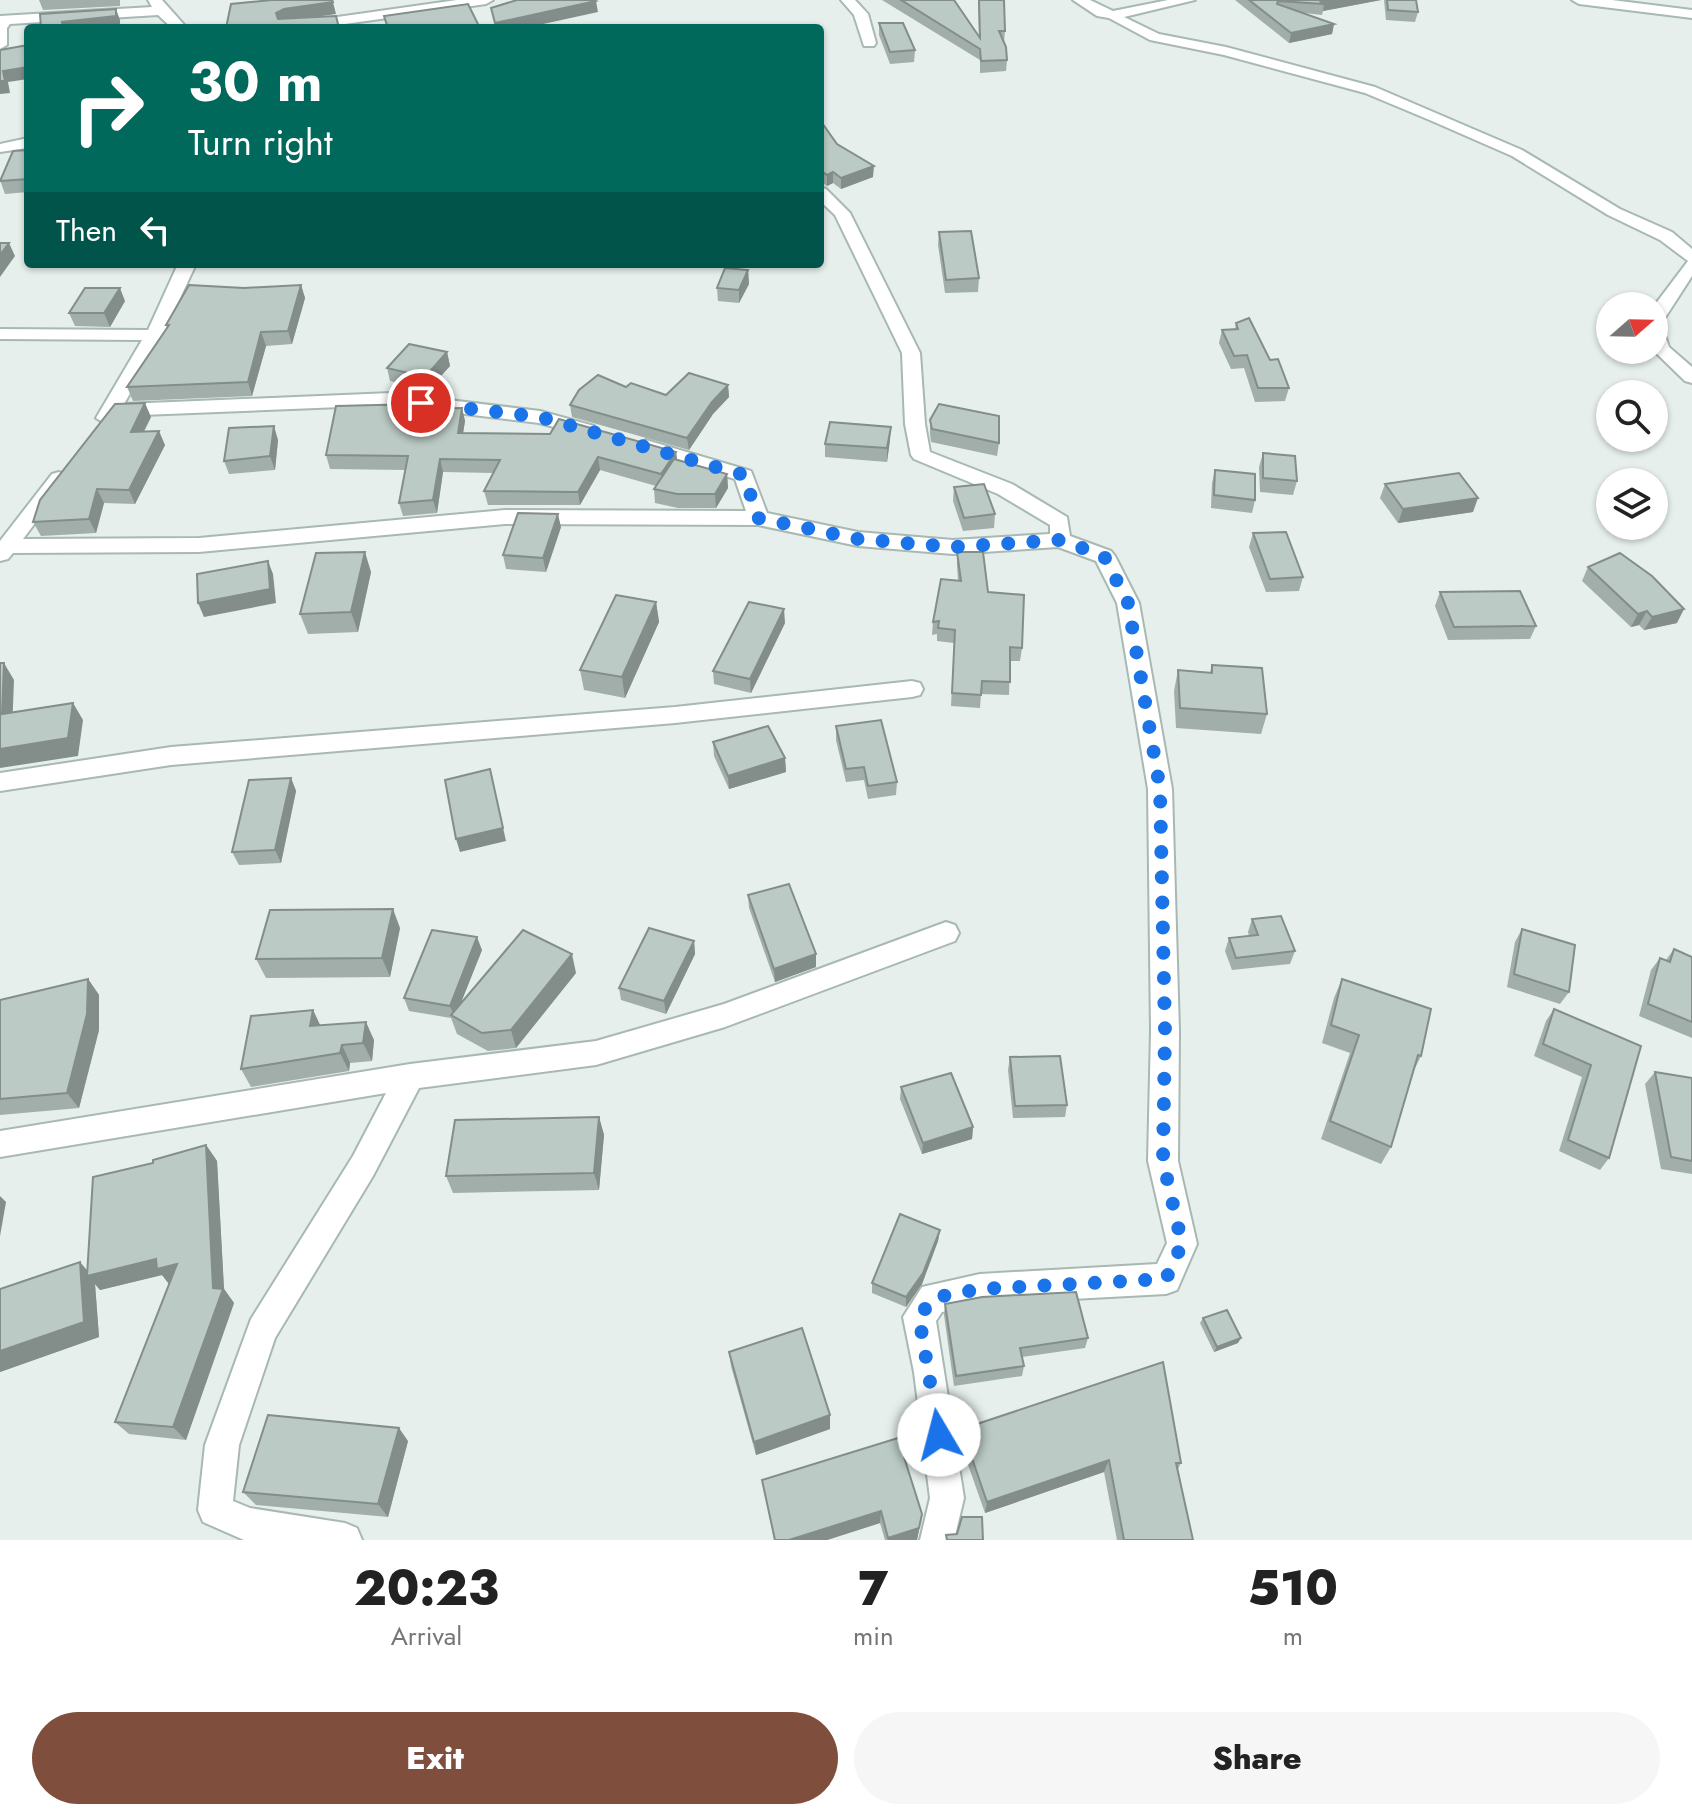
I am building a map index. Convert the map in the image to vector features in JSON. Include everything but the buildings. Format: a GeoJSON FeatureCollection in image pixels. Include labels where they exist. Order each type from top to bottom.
{"type":"FeatureCollection","features":[{"type":"Feature","properties":{"kind":"street"},"geometry":{"type":"LineString","coordinates":[[316,24],[486,0]]}},
{"type":"Feature","properties":{"kind":"street"},"geometry":{"type":"LineString","coordinates":[[848,0],[861,14],[869,43]]}},
{"type":"Feature","properties":{"kind":"street"},"geometry":{"type":"LineString","coordinates":[[1080,0],[1102,13],[1113,15],[1188,0]]}},
{"type":"Feature","properties":{"kind":"street"},"geometry":{"type":"LineString","coordinates":[[1579,0],[1686,14],[1690,0]]}},
{"type":"Feature","properties":{"kind":"street"},"geometry":{"type":"LineString","coordinates":[[0,45],[3,20],[158,6],[176,24]]}},
{"type":"Feature","properties":{"kind":"street"},"geometry":{"type":"LineString","coordinates":[[1113,15],[1125,24],[1155,37],[1226,51],[1370,90],[1437,118],[1517,153],[1614,212],[1666,236],[1692,257]]}},
{"type":"Feature","properties":{"kind":"street"},"geometry":{"type":"LineString","coordinates":[[2,148],[24,144]]}},
{"type":"Feature","properties":{"kind":"street"},"geometry":{"type":"LineString","coordinates":[[824,196],[842,213],[911,353],[915,424],[921,455],[1005,489],[1049,515],[1060,522],[1060,540]]}},
{"type":"Feature","properties":{"kind":"street"},"geometry":{"type":"LineString","coordinates":[[1668,296],[1692,265]]}},
{"type":"Feature","properties":{"kind":"street"},"geometry":{"type":"LineString","coordinates":[[94,434],[113,410],[154,335],[185,268]]}},
{"type":"Feature","properties":{"kind":"street"},"geometry":{"type":"LineString","coordinates":[[0,334],[154,335]]}},
{"type":"Feature","properties":{"kind":"street"},"geometry":{"type":"LineString","coordinates":[[1668,355],[1692,377]]}},
{"type":"Feature","properties":{"kind":"street"},"geometry":{"type":"LineString","coordinates":[[113,410],[391,399],[540,417],[744,475],[758,518]]}},
{"type":"Feature","properties":{"kind":"street"},"geometry":{"type":"LineString","coordinates":[[3,551],[74,459]]}},
{"type":"Feature","properties":{"kind":"street"},"geometry":{"type":"LineString","coordinates":[[3,551],[199,545],[505,517],[758,518],[858,539],[953,547],[1060,540],[1104,556],[1128,603],[1160,789],[1165,1031],[1163,1161],[1182,1244],[1166,1279],[980,1289],[933,1298],[919,1317],[930,1372],[947,1498],[937,1540]]}},
{"type":"Feature","properties":{"kind":"street"},"geometry":{"type":"LineString","coordinates":[[0,782],[171,756],[675,715],[912,689]]}},
{"type":"Feature","properties":{"kind":"street"},"geometry":{"type":"LineString","coordinates":[[0,1144],[410,1077],[596,1053],[725,1015],[946,933]]}},
{"type":"Feature","properties":{"kind":"street"},"geometry":{"type":"LineString","coordinates":[[345,1540],[249,1525],[215,1510],[222,1445],[262,1330],[363,1166],[410,1077]]}},
{"type":"Feature","properties":{"kind":"route"},"geometry":{"type":"LineString","coordinates":[[421,403],[540,417],[744,475],[758,518],[858,539],[953,547],[1060,540],[1104,556],[1128,603],[1160,789],[1165,1031],[1163,1161],[1182,1244],[1166,1279],[980,1289],[933,1298],[919,1317],[939,1435]]}}]}
